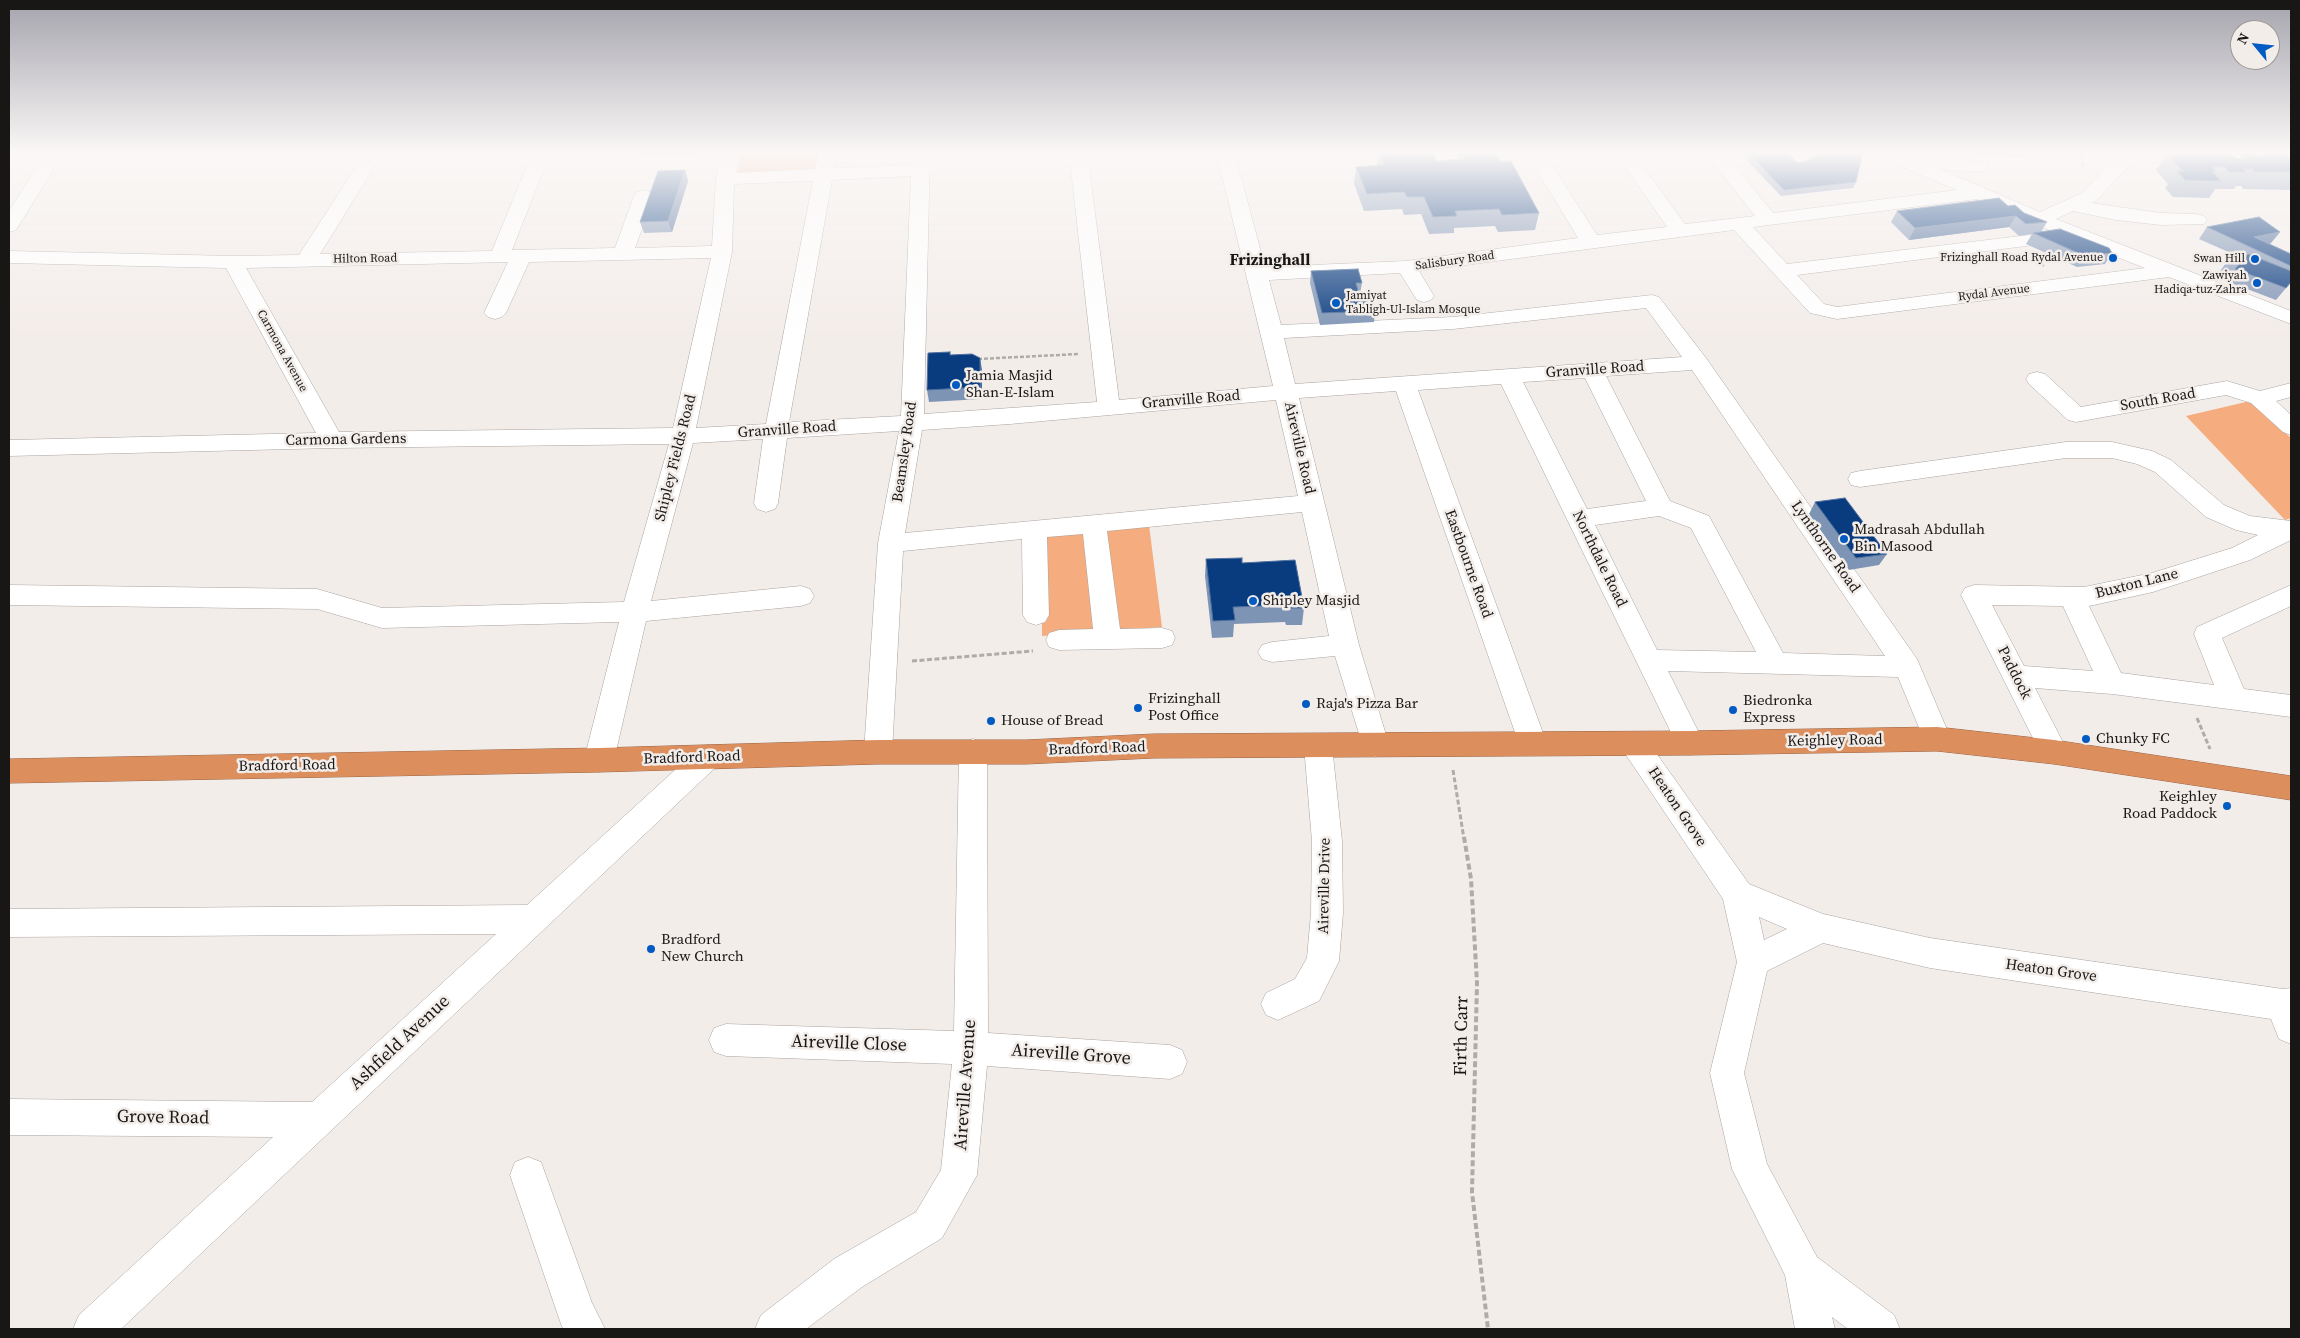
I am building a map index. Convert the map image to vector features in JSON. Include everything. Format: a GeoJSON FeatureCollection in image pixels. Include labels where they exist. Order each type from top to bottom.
{"type":"FeatureCollection","features":[{"type":"Feature","properties":{"kind":"highway","name":"Keighley Road"},"geometry":{"type":"LineString","coordinates":[[1375,745],[1634,744],[1936,739],[2054,752],[2291,788]]}},
{"type":"Feature","properties":{"kind":"highway","name":"Bradford Road"},"geometry":{"type":"LineString","coordinates":[[12,775],[878,752],[1026,752],[1154,746],[1375,745]]}},
{"type":"Feature","properties":{"kind":"street"},"geometry":{"type":"LineString","coordinates":[[9,226],[17,213]]}},
{"type":"Feature","properties":{"kind":"street"},"geometry":{"type":"LineString","coordinates":[[306,260],[335,213]]}},
{"type":"Feature","properties":{"kind":"street"},"geometry":{"type":"LineString","coordinates":[[500,256],[517,213]]}},
{"type":"Feature","properties":{"kind":"street"},"geometry":{"type":"LineString","coordinates":[[623,253],[638,213]]}},
{"type":"Feature","properties":{"kind":"street","name":"Shipley Fields Road"},"geometry":{"type":"LineString","coordinates":[[599,760],[683,436],[722,252],[723,213]]}},
{"type":"Feature","properties":{"kind":"street"},"geometry":{"type":"LineString","coordinates":[[766,503],[776,431],[817,213]]}},
{"type":"Feature","properties":{"kind":"street","name":"Beamsley Road"},"geometry":{"type":"LineString","coordinates":[[878,752],[891,544],[912,422],[919,213]]}},
{"type":"Feature","properties":{"kind":"street"},"geometry":{"type":"LineString","coordinates":[[1085,213],[1109,408]]}},
{"type":"Feature","properties":{"kind":"street","name":"Aireville Road"},"geometry":{"type":"LineString","coordinates":[[1241,213],[1272,332],[1346,645],[1375,745]]}},
{"type":"Feature","properties":{"kind":"street"},"geometry":{"type":"LineString","coordinates":[[1573,213],[1591,242]]}},
{"type":"Feature","properties":{"kind":"street"},"geometry":{"type":"LineString","coordinates":[[1667,213],[1680,231]]}},
{"type":"Feature","properties":{"kind":"street"},"geometry":{"type":"LineString","coordinates":[[1764,213],[1769,220]]}},
{"type":"Feature","properties":{"kind":"street","name":"Salisbury Road"},"geometry":{"type":"LineString","coordinates":[[1257,274],[1406,267],[1822,213]]}},
{"type":"Feature","properties":{"kind":"street"},"geometry":{"type":"LineString","coordinates":[[2026,213],[2291,318]]}},
{"type":"Feature","properties":{"kind":"street"},"geometry":{"type":"LineString","coordinates":[[2039,219],[2052,213]]}},
{"type":"Feature","properties":{"kind":"street"},"geometry":{"type":"LineString","coordinates":[[2117,213],[2197,220]]}},
{"type":"Feature","properties":{"kind":"street"},"geometry":{"type":"LineString","coordinates":[[1739,224],[1782,271],[1996,246],[2076,234]]}},
{"type":"Feature","properties":{"kind":"street","name":"Hilton Road"},"geometry":{"type":"LineString","coordinates":[[9,257],[233,262],[722,252]]}},
{"type":"Feature","properties":{"kind":"street"},"geometry":{"type":"LineString","coordinates":[[495,313],[522,255]]}},
{"type":"Feature","properties":{"kind":"street","name":"Carmona Avenue"},"geometry":{"type":"LineString","coordinates":[[233,262],[332,440]]}},
{"type":"Feature","properties":{"kind":"street"},"geometry":{"type":"LineString","coordinates":[[1406,267],[1424,296]]}},
{"type":"Feature","properties":{"kind":"street","name":"Rydal Avenue"},"geometry":{"type":"LineString","coordinates":[[1782,271],[1817,309],[1837,313],[2171,271]]}},
{"type":"Feature","properties":{"kind":"street","name":"Lynthorne Road"},"geometry":{"type":"LineString","coordinates":[[1272,332],[1453,323],[1652,300],[1698,363],[1902,659],[1936,739]]}},
{"type":"Feature","properties":{"kind":"street","name":"Granville Road"},"geometry":{"type":"LineString","coordinates":[[683,436],[1010,417],[1285,392],[1698,363]]}},
{"type":"Feature","properties":{"kind":"street"},"geometry":{"type":"LineString","coordinates":[[1592,370],[1661,507]]}},
{"type":"Feature","properties":{"kind":"street","name":"Northdale Road"},"geometry":{"type":"LineString","coordinates":[[1508,375],[1690,743]]}},
{"type":"Feature","properties":{"kind":"street","name":"South Road"},"geometry":{"type":"LineString","coordinates":[[2037,379],[2076,415],[2227,388],[2260,398]]}},
{"type":"Feature","properties":{"kind":"street","name":"Eastbourne Road"},"geometry":{"type":"LineString","coordinates":[[1404,383],[1533,744]]}},
{"type":"Feature","properties":{"kind":"street"},"geometry":{"type":"LineString","coordinates":[[2260,398],[2291,390]]}},
{"type":"Feature","properties":{"kind":"street"},"geometry":{"type":"LineString","coordinates":[[2260,398],[2291,427]]}},
{"type":"Feature","properties":{"kind":"street","name":"Carmona Gardens"},"geometry":{"type":"LineString","coordinates":[[9,448],[332,440],[683,436]]}},
{"type":"Feature","properties":{"kind":"street"},"geometry":{"type":"LineString","coordinates":[[1860,479],[2066,450],[2112,450],[2144,457],[2163,466],[2215,511],[2245,524],[2289,530]]}},
{"type":"Feature","properties":{"kind":"street"},"geometry":{"type":"LineString","coordinates":[[891,544],[1312,503]]}},
{"type":"Feature","properties":{"kind":"street"},"geometry":{"type":"LineString","coordinates":[[1579,519],[1661,507],[1700,522],[1775,663]]}},
{"type":"Feature","properties":{"kind":"street"},"geometry":{"type":"LineString","coordinates":[[1094,524],[1108,639]]}},
{"type":"Feature","properties":{"kind":"street"},"geometry":{"type":"LineString","coordinates":[[1034,530],[1036,615]]}},
{"type":"Feature","properties":{"kind":"street","name":"Buxton Lane"},"geometry":{"type":"LineString","coordinates":[[1974,595],[2084,597],[2153,582],[2241,554],[2289,530]]}},
{"type":"Feature","properties":{"kind":"street"},"geometry":{"type":"LineString","coordinates":[[9,595],[317,599],[382,618],[636,612],[801,596]]}},
{"type":"Feature","properties":{"kind":"street","name":"Paddock"},"geometry":{"type":"LineString","coordinates":[[1974,595],[2054,752]]}},
{"type":"Feature","properties":{"kind":"street"},"geometry":{"type":"LineString","coordinates":[[2234,699],[2207,634],[2291,595]]}},
{"type":"Feature","properties":{"kind":"street"},"geometry":{"type":"LineString","coordinates":[[2072,597],[2112,684]]}},
{"type":"Feature","properties":{"kind":"street"},"geometry":{"type":"LineString","coordinates":[[1059,640],[1162,638]]}},
{"type":"Feature","properties":{"kind":"street"},"geometry":{"type":"LineString","coordinates":[[1272,652],[1346,645]]}},
{"type":"Feature","properties":{"kind":"street"},"geometry":{"type":"LineString","coordinates":[[1649,660],[1775,663],[1902,659]]}},
{"type":"Feature","properties":{"kind":"street"},"geometry":{"type":"LineString","coordinates":[[2016,676],[2186,692],[2291,706]]}},
{"type":"Feature","properties":{"kind":"street","name":"Heaton Grove"},"geometry":{"type":"LineString","coordinates":[[1634,744],[1738,894],[1753,962],[1727,1074],[1750,1169],[1803,1271],[1816,1329]]}},
{"type":"Feature","properties":{"kind":"street","name":"Aireville Drive"},"geometry":{"type":"LineString","coordinates":[[1278,1004],[1306,990],[1323,961],[1327,913],[1327,841],[1318,746]]}},
{"type":"Feature","properties":{"kind":"street","name":"Aireville Avenue"},"geometry":{"type":"LineString","coordinates":[[776,1329],[848,1273],[929,1225],[960,1175],[971,1048],[973,751]]}},
{"type":"Feature","properties":{"kind":"street","name":"Ashfield Avenue"},"geometry":{"type":"LineString","coordinates":[[93,1329],[708,757]]}},
{"type":"Feature","properties":{"kind":"street","name":"Heaton Grove"},"geometry":{"type":"LineString","coordinates":[[1738,894],[1821,928],[1930,953],[2288,1013]]}},
{"type":"Feature","properties":{"kind":"street"},"geometry":{"type":"LineString","coordinates":[[9,923],[534,919]]}},
{"type":"Feature","properties":{"kind":"street"},"geometry":{"type":"LineString","coordinates":[[1753,962],[1821,928]]}},
{"type":"Feature","properties":{"kind":"street","name":"Aireville Close"},"geometry":{"type":"LineString","coordinates":[[726,1040],[971,1048]]}},
{"type":"Feature","properties":{"kind":"street","name":"Aireville Grove"},"geometry":{"type":"LineString","coordinates":[[971,1048],[1170,1062]]}},
{"type":"Feature","properties":{"kind":"street","name":"Grove Road"},"geometry":{"type":"LineString","coordinates":[[9,1117],[318,1120]]}},
{"type":"Feature","properties":{"kind":"street"},"geometry":{"type":"LineString","coordinates":[[528,1175],[576,1313],[585,1329]]}},
{"type":"Feature","properties":{"kind":"street","name":"Heaton Grove"},"geometry":{"type":"LineString","coordinates":[[1803,1271],[1880,1329]]}},
{"type":"Feature","properties":{"kind":"path"},"geometry":{"type":"LineString","coordinates":[[1996,246],[2084,282]]}},
{"type":"Feature","properties":{"kind":"path"},"geometry":{"type":"LineString","coordinates":[[974,359],[1102,353]]}},
{"type":"Feature","properties":{"kind":"path"},"geometry":{"type":"LineString","coordinates":[[884,663],[1033,650]]}},
{"type":"Feature","properties":{"kind":"path"},"geometry":{"type":"LineString","coordinates":[[2186,692],[2222,777]]}},
{"type":"Feature","properties":{"kind":"path","name":"Firth Carr"},"geometry":{"type":"LineString","coordinates":[[1449,745],[1471,879],[1477,983],[1472,1192],[1488,1329]]}},
{"type":"Feature","properties":{"kind":"shaded area"},"geometry":{"type":"Polygon","coordinates":[[[2250,401],[2291,438],[2291,518],[2285,520],[2186,416],[2250,401]]]}},
{"type":"Feature","properties":{"kind":"shaded area"},"geometry":{"type":"Polygon","coordinates":[[[1149,525],[1162,627],[1042,636],[1041,535],[1149,525]]]}},
{"type":"Feature","properties":{"kind":"building"},"geometry":{"type":"Polygon","coordinates":[[[643,213],[671,213],[668,221],[640,222],[643,213]]]}},
{"type":"Feature","properties":{"kind":"building"},"geometry":{"type":"Polygon","coordinates":[[[1431,213],[1456,213],[1457,216],[1433,217],[1431,213]]]}},
{"type":"Feature","properties":{"kind":"building"},"geometry":{"type":"Polygon","coordinates":[[[1501,213],[1531,213],[1502,215],[1501,213]]]}},
{"type":"Feature","properties":{"kind":"building"},"geometry":{"type":"Polygon","coordinates":[[[1900,213],[2025,213],[2047,222],[2026,224],[2016,216],[1915,228],[1900,213]]]}},
{"type":"Feature","properties":{"kind":"building"},"geometry":{"type":"Polygon","coordinates":[[[2259,217],[2280,232],[2254,237],[2291,254],[2291,266],[2207,227],[2259,217]]]}},
{"type":"Feature","properties":{"kind":"building"},"geometry":{"type":"Polygon","coordinates":[[[2060,229],[2109,248],[2112,253],[2085,256],[2033,233],[2060,229]]]}},
{"type":"Feature","properties":{"kind":"building"},"geometry":{"type":"Polygon","coordinates":[[[2235,252],[2246,256],[2248,254],[2291,271],[2291,282],[2286,288],[2235,269],[2240,263],[2229,259],[2235,252]]]}},
{"type":"Feature","properties":{"kind":"building","name":"Jamiyat Tabligh-Ul-Islam Mosque"},"geometry":{"type":"Polygon","coordinates":[[[1358,269],[1362,283],[1356,283],[1361,301],[1372,300],[1375,311],[1322,313],[1311,271],[1358,269]]]}},
{"type":"Feature","properties":{"kind":"building","name":"Jamia Masjid Shan-E-Islam"},"geometry":{"type":"Polygon","coordinates":[[[950,352],[950,355],[972,354],[980,358],[980,387],[927,390],[928,353],[950,352]]]}},
{"type":"Feature","properties":{"kind":"building"},"geometry":{"type":"Polygon","coordinates":[[[1845,498],[1887,554],[1856,558],[1815,502],[1845,498]]]}},
{"type":"Feature","properties":{"kind":"building","name":"Shipley Masjid"},"geometry":{"type":"Polygon","coordinates":[[[1242,558],[1242,563],[1295,560],[1304,608],[1288,608],[1287,605],[1233,607],[1235,620],[1213,621],[1206,559],[1242,558]]]}},
{"type":"Feature","properties":{"kind":"place","name":"Frizinghall Road Rydal Avenue"},"geometry":{"type":"Point","coordinates":[2113,258]}},
{"type":"Feature","properties":{"kind":"place","name":"Swan Hill"},"geometry":{"type":"Point","coordinates":[2255,259]}},
{"type":"Feature","properties":{"kind":"place","name":"Zawiyah Hadiqa-tuz-Zahra"},"geometry":{"type":"Point","coordinates":[2257,283]}},
{"type":"Feature","properties":{"kind":"place","name":"Jamiyat Tabligh-Ul-Islam Mosque"},"geometry":{"type":"Point","coordinates":[1336,303]}},
{"type":"Feature","properties":{"kind":"place","name":"Jamia Masjid Shan-E-Islam"},"geometry":{"type":"Point","coordinates":[956,385]}},
{"type":"Feature","properties":{"kind":"place","name":"Madrasah Abdullah Bin Masood"},"geometry":{"type":"Point","coordinates":[1844,539]}},
{"type":"Feature","properties":{"kind":"place","name":"Shipley Masjid"},"geometry":{"type":"Point","coordinates":[1253,601]}},
{"type":"Feature","properties":{"kind":"place","name":"Raja's Pizza Bar"},"geometry":{"type":"Point","coordinates":[1306,704]}},
{"type":"Feature","properties":{"kind":"place","name":"Frizinghall Post Office"},"geometry":{"type":"Point","coordinates":[1138,708]}},
{"type":"Feature","properties":{"kind":"place","name":"Biedronka Express"},"geometry":{"type":"Point","coordinates":[1733,710]}},
{"type":"Feature","properties":{"kind":"place","name":"House of Bread"},"geometry":{"type":"Point","coordinates":[991,721]}},
{"type":"Feature","properties":{"kind":"place","name":"Chunky FC"},"geometry":{"type":"Point","coordinates":[2086,739]}},
{"type":"Feature","properties":{"kind":"place","name":"Keighley Road Paddock"},"geometry":{"type":"Point","coordinates":[2227,806]}},
{"type":"Feature","properties":{"kind":"place","name":"Bradford New Church"},"geometry":{"type":"Point","coordinates":[651,949]}},
{"type":"Feature","properties":{"kind":"district","name":"Frizinghall"},"geometry":{"type":"Point","coordinates":[1270,261]}}]}
